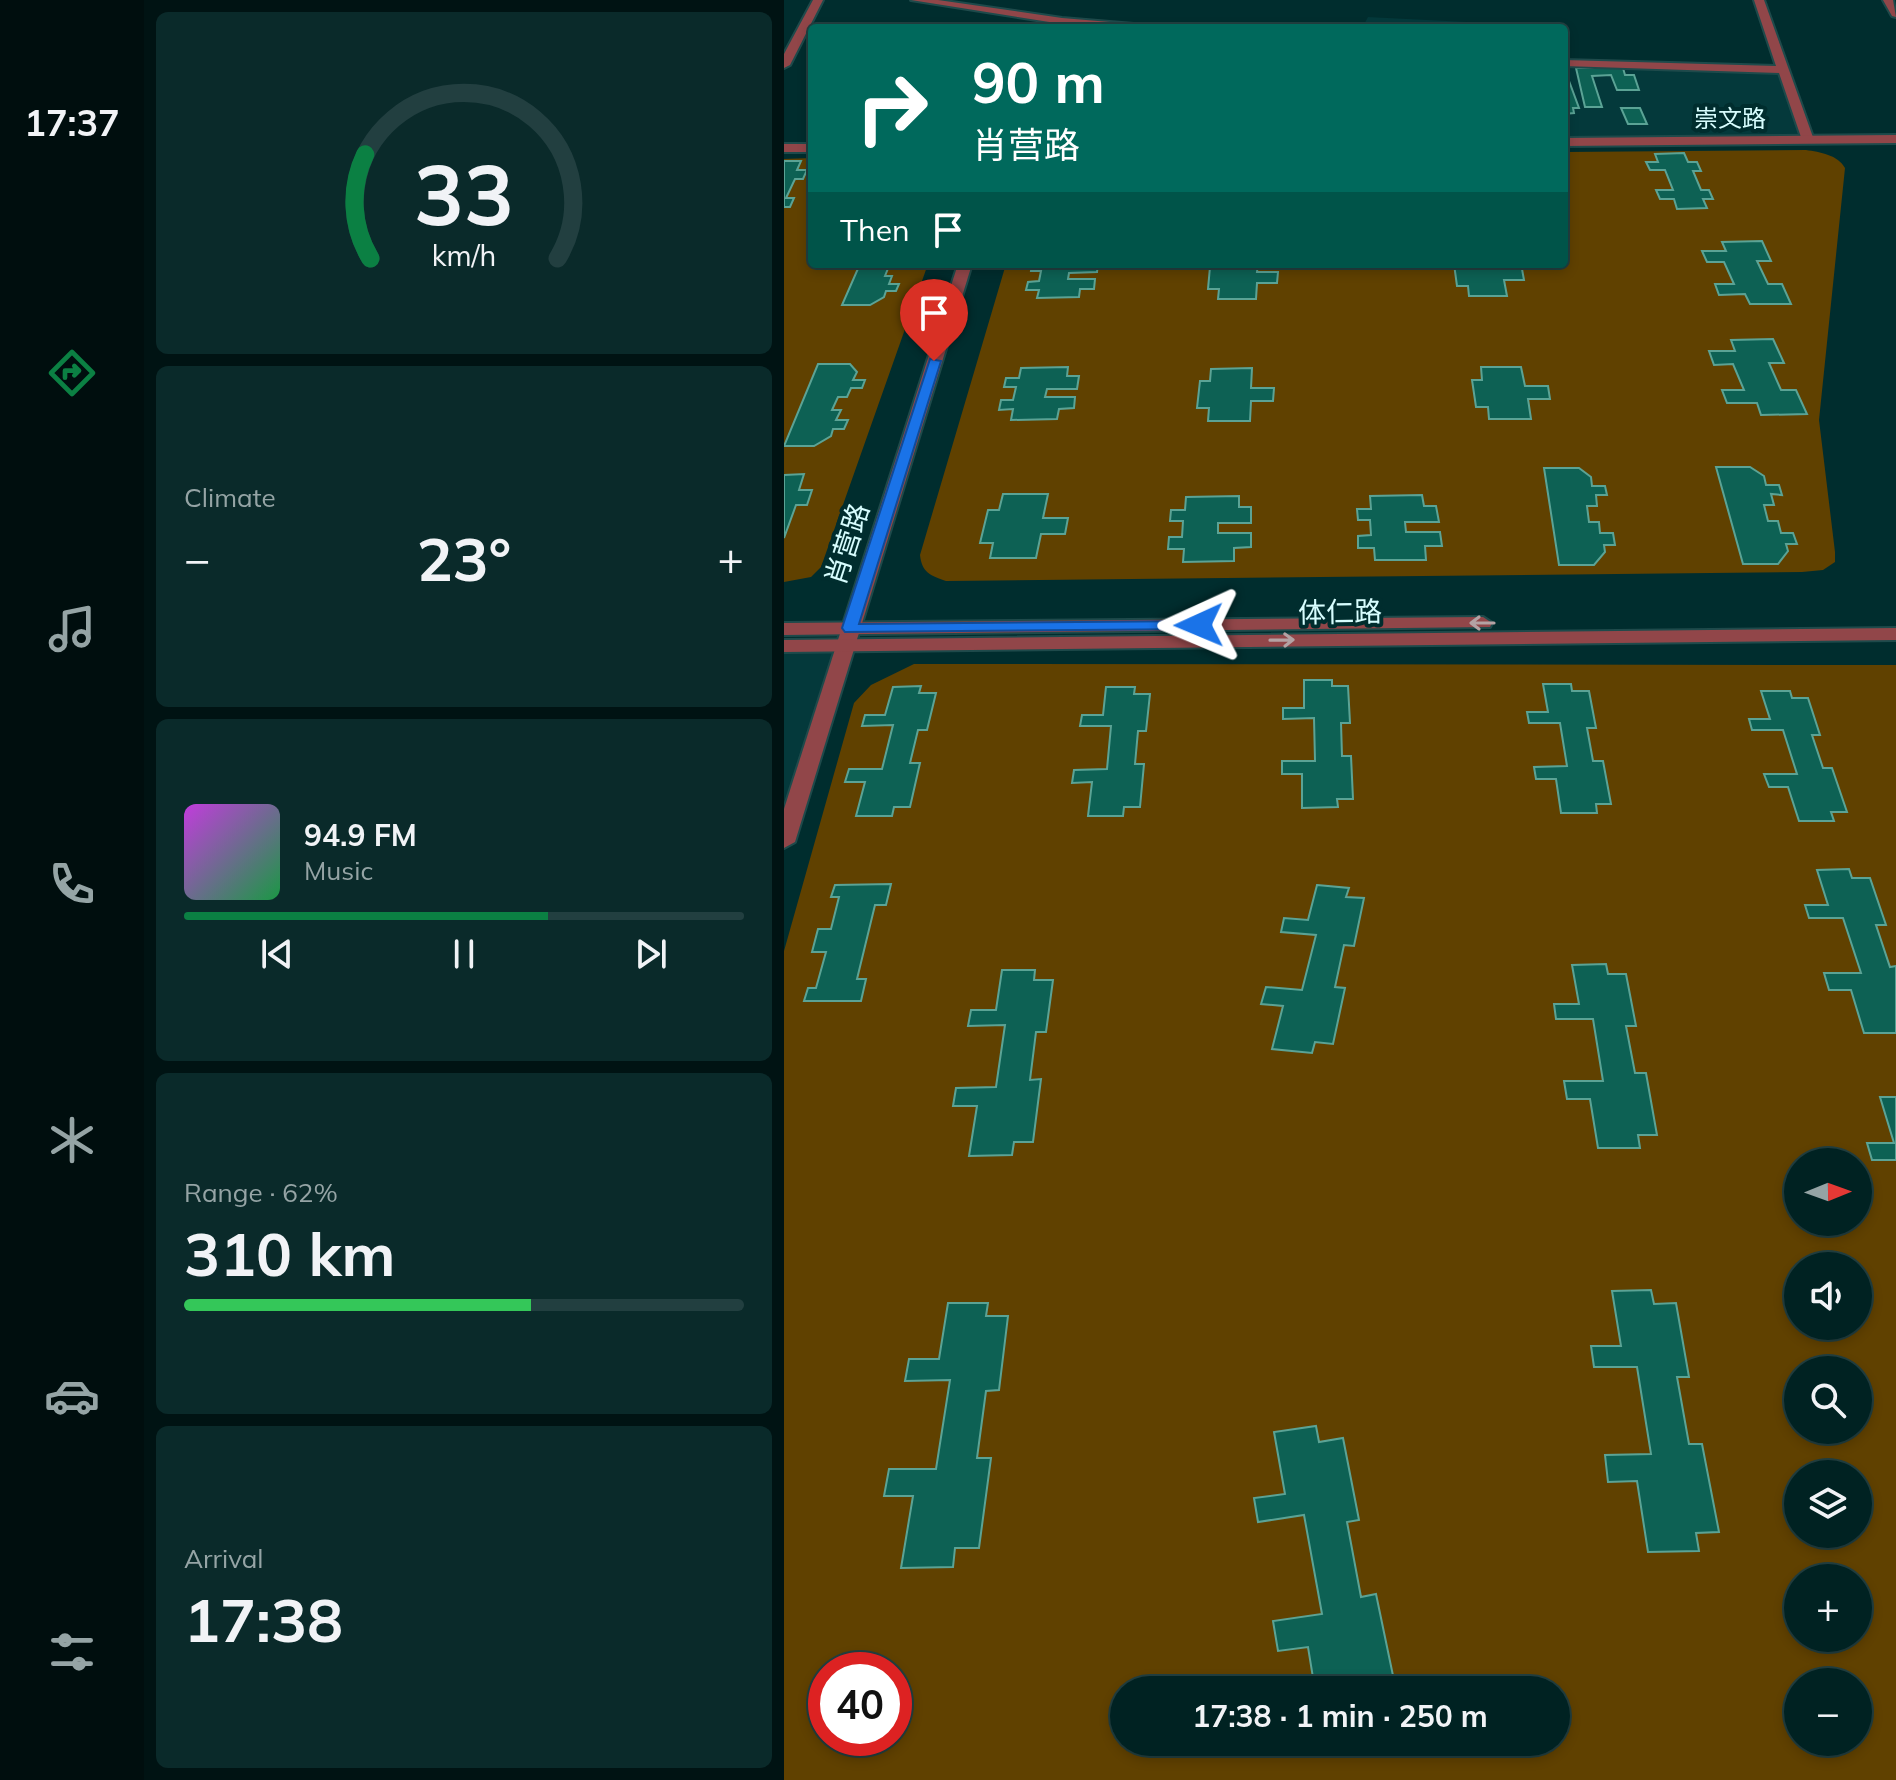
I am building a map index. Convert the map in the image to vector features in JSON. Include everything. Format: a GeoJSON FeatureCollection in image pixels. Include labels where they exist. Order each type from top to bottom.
{"type":"FeatureCollection","features":[{"type":"Feature","properties":{"kind":"street"},"geometry":{"type":"LineString","coordinates":[[784,65],[818,0]]}},
{"type":"Feature","properties":{"kind":"street"},"geometry":{"type":"LineString","coordinates":[[916,0],[1098,24]]}},
{"type":"Feature","properties":{"kind":"street"},"geometry":{"type":"LineString","coordinates":[[1759,0],[1808,140]]}},
{"type":"Feature","properties":{"kind":"street"},"geometry":{"type":"LineString","coordinates":[[1888,0],[1896,14]]}},
{"type":"Feature","properties":{"kind":"street"},"geometry":{"type":"LineString","coordinates":[[1568,63],[1784,70]]}},
{"type":"Feature","properties":{"kind":"street","name":"崇文路"},"geometry":{"type":"LineString","coordinates":[[1568,142],[1896,139]]}},
{"type":"Feature","properties":{"kind":"street"},"geometry":{"type":"LineString","coordinates":[[784,148],[808,148]]}},
{"type":"Feature","properties":{"kind":"street","name":"肖营路"},"geometry":{"type":"LineString","coordinates":[[784,842],[964,268]]}},
{"type":"Feature","properties":{"kind":"street","name":"体仁路"},"geometry":{"type":"LineString","coordinates":[[784,646],[847,637],[1896,620]]}},
{"type":"Feature","properties":{"kind":"street","name":"体仁路"},"geometry":{"type":"LineString","coordinates":[[784,629],[847,637],[1896,634]]}},
{"type":"Feature","properties":{"kind":"shaded area"},"geometry":{"type":"Polygon","coordinates":[[[1368,17],[1506,24],[1364,24],[1368,17]]]}},
{"type":"Feature","properties":{"kind":"shaded area"},"geometry":{"type":"Polygon","coordinates":[[[1568,63],[1784,70],[1808,140],[1568,142],[1568,63]]]}},
{"type":"Feature","properties":{"kind":"shaded area"},"geometry":{"type":"Polygon","coordinates":[[[1806,150],[1833,157],[1845,168],[1819,420],[1835,552],[1835,562],[1823,570],[946,581],[925,570],[920,555],[1005,268],[1568,268],[1568,152],[1806,150]]]}},
{"type":"Feature","properties":{"kind":"shaded area"},"geometry":{"type":"Polygon","coordinates":[[[808,158],[808,268],[927,268],[821,567],[811,577],[784,582],[784,159],[808,158]]]}},
{"type":"Feature","properties":{"kind":"shaded area"},"geometry":{"type":"Polygon","coordinates":[[[843,645],[784,841],[784,646],[843,645]]]}},
{"type":"Feature","properties":{"kind":"shaded area"},"geometry":{"type":"Polygon","coordinates":[[[914,664],[1896,665],[1896,1780],[784,1780],[784,951],[854,703],[871,685],[914,664]]]}},
{"type":"Feature","properties":{"kind":"building"},"geometry":{"type":"Polygon","coordinates":[[[1576,68],[1623,68],[1625,75],[1634,75],[1639,90],[1617,90],[1611,75],[1592,76],[1602,107],[1585,107],[1576,68]]]}},
{"type":"Feature","properties":{"kind":"building"},"geometry":{"type":"Polygon","coordinates":[[[1568,81],[1579,108],[1573,108],[1574,113],[1568,114],[1568,81]]]}},
{"type":"Feature","properties":{"kind":"building"},"geometry":{"type":"Polygon","coordinates":[[[1621,108],[1640,108],[1647,124],[1628,124],[1621,108]]]}},
{"type":"Feature","properties":{"kind":"building"},"geometry":{"type":"Polygon","coordinates":[[[1684,153],[1688,162],[1697,162],[1701,171],[1693,171],[1701,190],[1709,190],[1713,199],[1703,199],[1707,208],[1677,209],[1674,199],[1660,199],[1656,190],[1673,190],[1665,170],[1650,170],[1646,162],[1658,162],[1655,154],[1684,153]]]}},
{"type":"Feature","properties":{"kind":"building"},"geometry":{"type":"Polygon","coordinates":[[[784,161],[801,161],[797,170],[807,170],[803,179],[795,179],[786,198],[794,198],[790,207],[784,207],[784,161]]]}},
{"type":"Feature","properties":{"kind":"building"},"geometry":{"type":"Polygon","coordinates":[[[1762,241],[1771,261],[1757,261],[1768,284],[1782,284],[1791,304],[1750,304],[1745,294],[1719,295],[1715,284],[1734,284],[1724,262],[1707,262],[1702,251],[1726,251],[1722,242],[1762,241]]]}},
{"type":"Feature","properties":{"kind":"building"},"geometry":{"type":"Polygon","coordinates":[[[858,268],[888,268],[885,276],[892,276],[889,284],[899,284],[896,291],[886,291],[884,297],[870,305],[842,305],[858,268]]]}},
{"type":"Feature","properties":{"kind":"building"},"geometry":{"type":"Polygon","coordinates":[[[1031,268],[1098,268],[1097,272],[1069,273],[1068,279],[1095,279],[1094,289],[1080,289],[1079,297],[1037,298],[1039,290],[1026,290],[1028,282],[1039,281],[1041,271],[1031,271],[1031,268]]]}},
{"type":"Feature","properties":{"kind":"building"},"geometry":{"type":"Polygon","coordinates":[[[1210,268],[1258,268],[1257,272],[1278,272],[1277,283],[1257,283],[1256,299],[1218,299],[1219,289],[1208,289],[1210,268]]]}},
{"type":"Feature","properties":{"kind":"building"},"geometry":{"type":"Polygon","coordinates":[[[1455,268],[1522,269],[1524,280],[1504,280],[1507,296],[1469,296],[1468,286],[1457,286],[1455,268]]]}},
{"type":"Feature","properties":{"kind":"building"},"geometry":{"type":"Polygon","coordinates":[[[1773,339],[1784,363],[1769,363],[1781,390],[1796,390],[1807,414],[1761,415],[1757,403],[1727,403],[1722,390],[1744,390],[1733,364],[1714,365],[1709,351],[1735,351],[1731,340],[1773,339]]]}},
{"type":"Feature","properties":{"kind":"building"},"geometry":{"type":"Polygon","coordinates":[[[818,364],[850,364],[857,372],[853,380],[865,380],[862,388],[851,388],[847,397],[838,397],[832,410],[841,410],[836,420],[848,420],[844,429],[833,429],[831,436],[814,446],[784,446],[818,364]]]}},
{"type":"Feature","properties":{"kind":"building"},"geometry":{"type":"Polygon","coordinates":[[[1068,367],[1067,376],[1079,376],[1077,389],[1047,389],[1045,397],[1075,397],[1074,408],[1059,409],[1057,419],[1011,420],[1013,409],[999,410],[1001,400],[1013,400],[1016,387],[1004,387],[1006,378],[1019,378],[1021,368],[1068,367]]]}},
{"type":"Feature","properties":{"kind":"building"},"geometry":{"type":"Polygon","coordinates":[[[1481,367],[1521,367],[1525,386],[1548,386],[1550,399],[1528,399],[1531,419],[1489,419],[1488,407],[1476,407],[1472,380],[1482,380],[1481,367]]]}},
{"type":"Feature","properties":{"kind":"building"},"geometry":{"type":"Polygon","coordinates":[[[1252,368],[1251,388],[1274,388],[1273,401],[1251,401],[1250,421],[1208,421],[1209,408],[1197,408],[1200,381],[1210,381],[1211,369],[1252,368]]]}},
{"type":"Feature","properties":{"kind":"building"},"geometry":{"type":"Polygon","coordinates":[[[1716,467],[1750,467],[1764,476],[1766,485],[1779,485],[1782,495],[1771,494],[1774,505],[1764,505],[1768,521],[1778,521],[1781,533],[1793,533],[1797,544],[1786,544],[1788,551],[1778,564],[1743,564],[1716,467]]]}},
{"type":"Feature","properties":{"kind":"building"},"geometry":{"type":"Polygon","coordinates":[[[1544,468],[1579,468],[1591,477],[1592,486],[1605,486],[1607,495],[1596,495],[1597,506],[1587,506],[1589,522],[1599,522],[1600,533],[1613,533],[1615,545],[1604,545],[1605,552],[1594,565],[1559,565],[1544,468]]]}},
{"type":"Feature","properties":{"kind":"building"},"geometry":{"type":"Polygon","coordinates":[[[804,474],[799,490],[812,490],[807,505],[796,505],[784,538],[784,475],[804,474]]]}},
{"type":"Feature","properties":{"kind":"building"},"geometry":{"type":"Polygon","coordinates":[[[1003,494],[1048,494],[1043,518],[1068,518],[1065,534],[1041,534],[1036,558],[990,558],[993,543],[980,543],[988,510],[999,510],[1003,494]]]}},
{"type":"Feature","properties":{"kind":"building"},"geometry":{"type":"Polygon","coordinates":[[[1422,495],[1424,506],[1436,506],[1439,522],[1405,522],[1406,532],[1440,532],[1442,546],[1425,546],[1426,560],[1375,560],[1374,548],[1358,548],[1358,536],[1371,535],[1370,520],[1358,520],[1357,509],[1371,509],[1370,496],[1422,495]]]}},
{"type":"Feature","properties":{"kind":"building"},"geometry":{"type":"Polygon","coordinates":[[[1239,496],[1239,507],[1251,507],[1251,523],[1218,523],[1218,533],[1251,533],[1251,547],[1234,548],[1234,561],[1183,562],[1184,549],[1168,549],[1169,537],[1182,537],[1183,521],[1170,521],[1171,510],[1185,510],[1186,497],[1239,496]]]}},
{"type":"Feature","properties":{"kind":"building"},"geometry":{"type":"Polygon","coordinates":[[[1304,680],[1332,680],[1332,686],[1348,686],[1350,723],[1341,723],[1342,756],[1351,756],[1353,799],[1337,799],[1338,807],[1302,808],[1302,774],[1282,774],[1282,761],[1315,761],[1314,718],[1283,719],[1283,708],[1304,708],[1304,680]]]}},
{"type":"Feature","properties":{"kind":"building"},"geometry":{"type":"Polygon","coordinates":[[[1543,684],[1571,684],[1572,691],[1589,691],[1596,728],[1587,728],[1593,761],[1603,761],[1611,804],[1596,804],[1597,813],[1561,813],[1556,779],[1536,779],[1534,767],[1567,766],[1560,723],[1529,723],[1527,712],[1548,712],[1543,684]]]}},
{"type":"Feature","properties":{"kind":"building"},"geometry":{"type":"Polygon","coordinates":[[[921,686],[919,693],[936,693],[927,730],[918,730],[910,763],[920,763],[910,807],[894,807],[892,816],[856,816],[865,782],[845,782],[849,769],[882,769],[893,725],[862,726],[865,715],[885,715],[893,687],[921,686]]]}},
{"type":"Feature","properties":{"kind":"building"},"geometry":{"type":"Polygon","coordinates":[[[1106,687],[1135,687],[1134,694],[1150,694],[1146,731],[1138,731],[1135,764],[1144,764],[1140,807],[1124,807],[1123,816],[1088,816],[1092,782],[1072,783],[1074,770],[1107,769],[1111,726],[1080,726],[1082,715],[1103,715],[1106,687]]]}},
{"type":"Feature","properties":{"kind":"building"},"geometry":{"type":"Polygon","coordinates":[[[1761,691],[1790,691],[1792,698],[1808,698],[1820,735],[1812,735],[1823,768],[1832,768],[1847,812],[1831,812],[1834,821],[1799,821],[1788,787],[1769,787],[1764,774],[1797,774],[1783,730],[1752,730],[1749,719],[1770,719],[1761,691]]]}},
{"type":"Feature","properties":{"kind":"building"},"geometry":{"type":"Polygon","coordinates":[[[1849,869],[1852,878],[1870,878],[1886,925],[1876,925],[1890,967],[1896,966],[1896,1033],[1864,1033],[1851,990],[1829,990],[1824,973],[1861,973],[1843,918],[1809,918],[1805,905],[1828,905],[1817,870],[1849,869]]]}},
{"type":"Feature","properties":{"kind":"building"},"geometry":{"type":"Polygon","coordinates":[[[891,884],[886,905],[875,905],[857,979],[866,979],[861,1001],[804,1001],[808,988],[816,988],[826,952],[812,952],[818,929],[831,929],[839,897],[831,897],[835,885],[891,884]]]}},
{"type":"Feature","properties":{"kind":"building"},"geometry":{"type":"Polygon","coordinates":[[[1317,885],[1349,888],[1346,897],[1364,898],[1354,946],[1344,945],[1335,987],[1345,988],[1333,1044],[1315,1042],[1312,1053],[1272,1049],[1283,1006],[1261,1004],[1266,987],[1302,990],[1316,935],[1281,932],[1284,918],[1308,920],[1317,885]]]}},
{"type":"Feature","properties":{"kind":"building"},"geometry":{"type":"Polygon","coordinates":[[[1606,964],[1608,974],[1626,974],[1636,1026],[1626,1026],[1635,1073],[1646,1073],[1657,1135],[1638,1135],[1640,1148],[1598,1148],[1590,1099],[1567,1099],[1564,1081],[1603,1081],[1593,1019],[1556,1019],[1554,1004],[1579,1004],[1572,965],[1606,964]]]}},
{"type":"Feature","properties":{"kind":"building"},"geometry":{"type":"Polygon","coordinates":[[[1002,970],[1035,970],[1034,980],[1053,980],[1046,1032],[1036,1032],[1030,1080],[1041,1079],[1033,1142],[1014,1142],[1012,1155],[969,1156],[977,1106],[953,1106],[956,1088],[996,1087],[1005,1025],[968,1026],[971,1010],[996,1010],[1002,970]]]}},
{"type":"Feature","properties":{"kind":"building"},"geometry":{"type":"Polygon","coordinates":[[[1880,1097],[1896,1097],[1896,1160],[1872,1160],[1872,1148],[1868,1148],[1867,1143],[1894,1143],[1880,1097]]]}},
{"type":"Feature","properties":{"kind":"building"},"geometry":{"type":"Polygon","coordinates":[[[1651,1290],[1654,1304],[1676,1303],[1689,1377],[1677,1377],[1689,1444],[1702,1444],[1719,1532],[1696,1533],[1699,1551],[1648,1552],[1637,1481],[1608,1482],[1605,1455],[1651,1454],[1637,1367],[1594,1367],[1591,1346],[1621,1346],[1612,1291],[1651,1290]]]}},
{"type":"Feature","properties":{"kind":"building"},"geometry":{"type":"Polygon","coordinates":[[[948,1303],[988,1303],[986,1316],[1008,1316],[999,1390],[986,1391],[977,1458],[991,1458],[979,1548],[955,1548],[953,1567],[901,1568],[913,1496],[884,1496],[889,1469],[936,1469],[950,1380],[905,1381],[909,1359],[939,1359],[948,1303]]]}},
{"type":"Feature","properties":{"kind":"building"},"geometry":{"type":"Polygon","coordinates":[[[1316,1426],[1319,1442],[1343,1438],[1359,1520],[1347,1522],[1361,1597],[1376,1594],[1393,1676],[1313,1676],[1308,1647],[1278,1651],[1273,1621],[1322,1614],[1304,1515],[1258,1522],[1254,1498],[1285,1494],[1274,1432],[1316,1426]]]}},
{"type":"Feature","properties":{"kind":"route"},"geometry":{"type":"LineString","coordinates":[[934,361],[850,628],[1199,625]]}}]}
